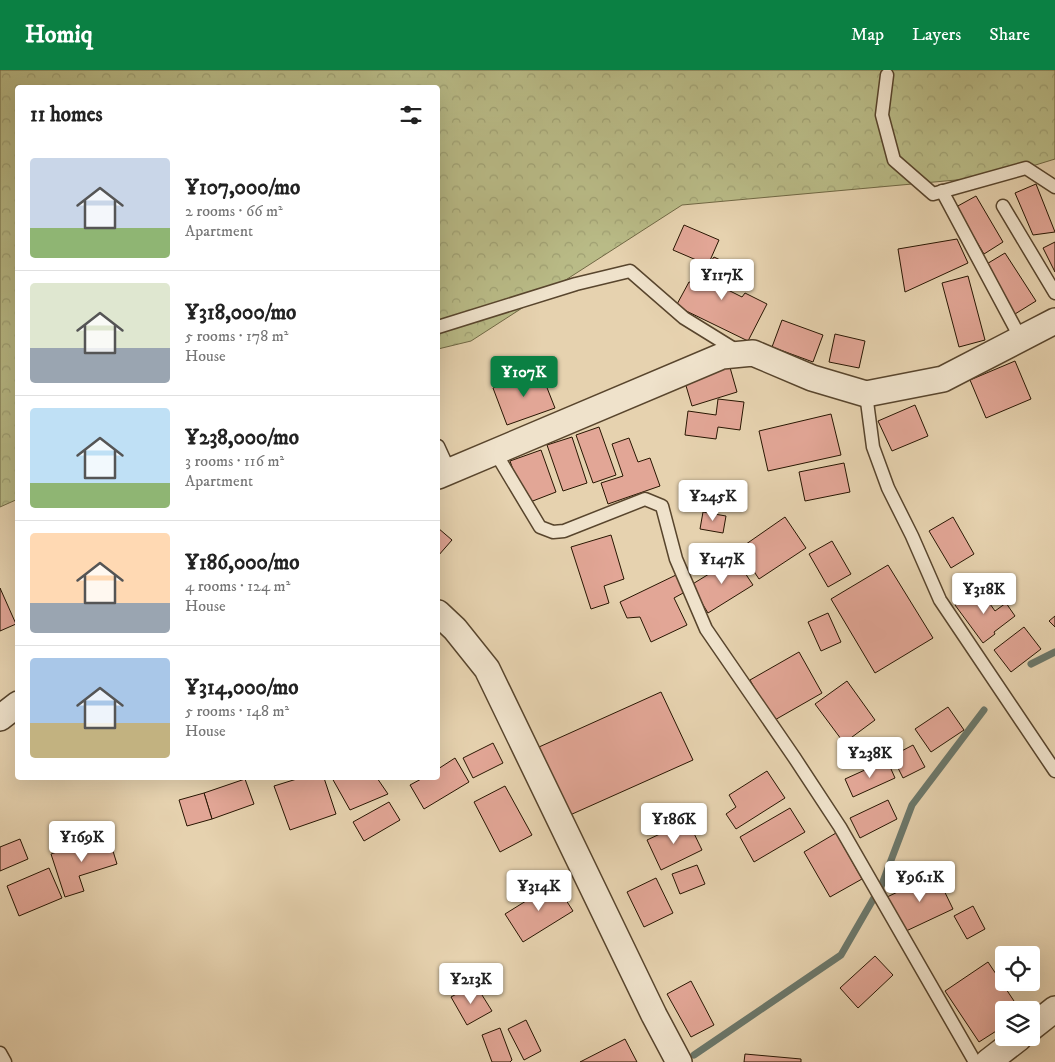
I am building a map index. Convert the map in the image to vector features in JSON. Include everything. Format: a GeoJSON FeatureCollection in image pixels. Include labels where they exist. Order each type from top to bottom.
{"type":"FeatureCollection","features":[{"type":"Feature","properties":{"kind":"street"},"geometry":{"type":"LineString","coordinates":[[443,473],[722,356],[753,353],[812,378],[866,394],[943,379],[1055,321]]}},
{"type":"Feature","properties":{"kind":"street"},"geometry":{"type":"LineString","coordinates":[[440,615],[455,629],[487,669],[654,1015],[679,1062]]}},
{"type":"Feature","properties":{"kind":"street"},"geometry":{"type":"LineString","coordinates":[[0,718],[15,706]]}},
{"type":"Feature","properties":{"kind":"street"},"geometry":{"type":"LineString","coordinates":[[1040,1021],[1055,1009]]}},
{"type":"Feature","properties":{"kind":"street"},"geometry":{"type":"LineString","coordinates":[[988,1062],[1009,1046]]}},
{"type":"Feature","properties":{"kind":"lane"},"geometry":{"type":"LineString","coordinates":[[887,75],[882,115],[894,160],[933,194],[1026,168],[1055,187]]}},
{"type":"Feature","properties":{"kind":"lane"},"geometry":{"type":"LineString","coordinates":[[942,191],[1021,339]]}},
{"type":"Feature","properties":{"kind":"lane"},"geometry":{"type":"LineString","coordinates":[[1004,206],[1055,293]]}},
{"type":"Feature","properties":{"kind":"lane"},"geometry":{"type":"LineString","coordinates":[[440,326],[576,284],[630,270],[684,318],[742,354]]}},
{"type":"Feature","properties":{"kind":"lane"},"geometry":{"type":"LineString","coordinates":[[866,394],[873,447],[888,488],[912,536],[940,600],[1055,772]]}},
{"type":"Feature","properties":{"kind":"lane"},"geometry":{"type":"LineString","coordinates":[[495,452],[540,526],[553,532],[564,531],[645,499],[662,506],[676,559],[706,629],[840,827],[975,1062]]}},
{"type":"Feature","properties":{"kind":"lane"},"geometry":{"type":"LineString","coordinates":[[440,457],[443,473]]}},
{"type":"Feature","properties":{"kind":"lane"},"geometry":{"type":"LineString","coordinates":[[0,1053],[5,1062]]}},
{"type":"Feature","properties":{"kind":"green space"},"geometry":{"type":"Polygon","coordinates":[[[0,70],[1055,70],[1055,159],[1000,176],[682,205],[471,341],[440,349],[440,85],[15,85],[15,500],[0,507],[0,70]]]}},
{"type":"Feature","properties":{"kind":"building"},"geometry":{"type":"Polygon","coordinates":[[[1036,184],[1055,232],[1033,235],[1015,193],[1036,184]]]}},
{"type":"Feature","properties":{"kind":"building"},"geometry":{"type":"Polygon","coordinates":[[[976,196],[1003,242],[984,254],[956,207],[976,196]]]}},
{"type":"Feature","properties":{"kind":"building"},"geometry":{"type":"Polygon","coordinates":[[[684,225],[719,240],[708,265],[673,250],[684,225]]]}},
{"type":"Feature","properties":{"kind":"building"},"geometry":{"type":"Polygon","coordinates":[[[957,239],[968,263],[905,292],[898,249],[957,239]]]}},
{"type":"Feature","properties":{"kind":"building"},"geometry":{"type":"Polygon","coordinates":[[[1055,242],[1055,272],[1043,248],[1055,242]]]}},
{"type":"Feature","properties":{"kind":"building"},"geometry":{"type":"Polygon","coordinates":[[[1005,253],[1036,301],[1015,314],[985,265],[1005,253]]]}},
{"type":"Feature","properties":{"kind":"building"},"geometry":{"type":"Polygon","coordinates":[[[714,257],[739,269],[728,290],[742,297],[745,293],[767,304],[748,341],[676,306],[689,282],[701,284],[708,265],[714,257]]]}},
{"type":"Feature","properties":{"kind":"building"},"geometry":{"type":"Polygon","coordinates":[[[968,276],[985,340],[959,347],[942,283],[968,276]]]}},
{"type":"Feature","properties":{"kind":"building"},"geometry":{"type":"Polygon","coordinates":[[[782,320],[823,335],[813,362],[772,347],[782,320]]]}},
{"type":"Feature","properties":{"kind":"building"},"geometry":{"type":"Polygon","coordinates":[[[835,334],[865,341],[859,368],[829,362],[835,334]]]}},
{"type":"Feature","properties":{"kind":"building"},"geometry":{"type":"Polygon","coordinates":[[[1015,361],[1031,399],[986,418],[970,380],[1015,361]]]}},
{"type":"Feature","properties":{"kind":"building"},"geometry":{"type":"Polygon","coordinates":[[[729,364],[737,392],[692,406],[684,379],[729,364]]]}},
{"type":"Feature","properties":{"kind":"building"},"geometry":{"type":"Polygon","coordinates":[[[540,370],[555,408],[507,425],[493,388],[540,370]]]}},
{"type":"Feature","properties":{"kind":"building"},"geometry":{"type":"Polygon","coordinates":[[[718,399],[744,402],[740,430],[718,427],[716,439],[685,435],[688,411],[716,415],[718,399]]]}},
{"type":"Feature","properties":{"kind":"building"},"geometry":{"type":"Polygon","coordinates":[[[915,405],[928,436],[892,451],[878,421],[915,405]]]}},
{"type":"Feature","properties":{"kind":"building"},"geometry":{"type":"Polygon","coordinates":[[[831,414],[841,455],[768,471],[759,431],[831,414]]]}},
{"type":"Feature","properties":{"kind":"building"},"geometry":{"type":"Polygon","coordinates":[[[599,427],[616,475],[593,483],[576,435],[599,427]]]}},
{"type":"Feature","properties":{"kind":"building"},"geometry":{"type":"Polygon","coordinates":[[[572,437],[587,483],[563,491],[547,445],[572,437]]]}},
{"type":"Feature","properties":{"kind":"building"},"geometry":{"type":"Polygon","coordinates":[[[629,438],[638,462],[650,458],[660,486],[608,504],[601,483],[623,476],[612,444],[629,438]]]}},
{"type":"Feature","properties":{"kind":"building"},"geometry":{"type":"Polygon","coordinates":[[[541,450],[556,492],[525,504],[510,461],[541,450]]]}},
{"type":"Feature","properties":{"kind":"building"},"geometry":{"type":"Polygon","coordinates":[[[844,463],[850,492],[805,501],[799,472],[844,463]]]}},
{"type":"Feature","properties":{"kind":"building"},"geometry":{"type":"Polygon","coordinates":[[[703,512],[726,516],[723,533],[700,529],[703,512]]]}},
{"type":"Feature","properties":{"kind":"building"},"geometry":{"type":"Polygon","coordinates":[[[785,517],[806,548],[759,579],[739,549],[785,517]]]}},
{"type":"Feature","properties":{"kind":"building"},"geometry":{"type":"Polygon","coordinates":[[[953,517],[974,554],[951,568],[929,531],[953,517]]]}},
{"type":"Feature","properties":{"kind":"building"},"geometry":{"type":"Polygon","coordinates":[[[440,530],[452,540],[440,554],[440,530]]]}},
{"type":"Feature","properties":{"kind":"building"},"geometry":{"type":"Polygon","coordinates":[[[611,535],[624,579],[604,586],[609,603],[591,609],[571,547],[611,535]]]}},
{"type":"Feature","properties":{"kind":"building"},"geometry":{"type":"Polygon","coordinates":[[[832,541],[851,574],[828,587],[809,554],[832,541]]]}},
{"type":"Feature","properties":{"kind":"building"},"geometry":{"type":"Polygon","coordinates":[[[735,558],[753,585],[708,613],[691,585],[735,558]]]}},
{"type":"Feature","properties":{"kind":"building"},"geometry":{"type":"Polygon","coordinates":[[[888,565],[933,638],[875,673],[831,599],[888,565]]]}},
{"type":"Feature","properties":{"kind":"building"},"geometry":{"type":"Polygon","coordinates":[[[676,575],[685,592],[674,598],[687,625],[651,642],[640,617],[627,618],[620,602],[676,575]]]}},
{"type":"Feature","properties":{"kind":"building"},"geometry":{"type":"Polygon","coordinates":[[[0,588],[15,624],[0,631],[0,588]]]}},
{"type":"Feature","properties":{"kind":"building"},"geometry":{"type":"Polygon","coordinates":[[[975,591],[980,596],[983,594],[995,611],[1006,603],[1015,616],[983,643],[955,605],[975,591]]]}},
{"type":"Feature","properties":{"kind":"building"},"geometry":{"type":"Polygon","coordinates":[[[828,613],[841,642],[821,651],[808,622],[828,613]]]}},
{"type":"Feature","properties":{"kind":"building"},"geometry":{"type":"Polygon","coordinates":[[[1055,616],[1055,627],[1049,621],[1055,616]]]}},
{"type":"Feature","properties":{"kind":"building"},"geometry":{"type":"Polygon","coordinates":[[[1024,627],[1041,649],[1011,672],[994,650],[1024,627]]]}},
{"type":"Feature","properties":{"kind":"building"},"geometry":{"type":"Polygon","coordinates":[[[799,652],[822,693],[773,721],[750,680],[799,652]]]}},
{"type":"Feature","properties":{"kind":"building"},"geometry":{"type":"Polygon","coordinates":[[[847,681],[875,720],[844,743],[815,704],[847,681]]]}},
{"type":"Feature","properties":{"kind":"building"},"geometry":{"type":"Polygon","coordinates":[[[661,692],[693,760],[570,815],[539,747],[661,692]]]}},
{"type":"Feature","properties":{"kind":"building"},"geometry":{"type":"Polygon","coordinates":[[[948,707],[964,730],[931,752],[915,729],[948,707]]]}},
{"type":"Feature","properties":{"kind":"building"},"geometry":{"type":"Polygon","coordinates":[[[493,743],[503,763],[473,778],[463,758],[493,743]]]}},
{"type":"Feature","properties":{"kind":"building"},"geometry":{"type":"Polygon","coordinates":[[[913,745],[925,767],[903,778],[892,756],[913,745]]]}},
{"type":"Feature","properties":{"kind":"building"},"geometry":{"type":"Polygon","coordinates":[[[455,758],[469,782],[424,809],[410,785],[419,780],[440,780],[440,768],[455,758]]]}},
{"type":"Feature","properties":{"kind":"building"},"geometry":{"type":"Polygon","coordinates":[[[887,760],[895,778],[853,797],[845,779],[887,760]]]}},
{"type":"Feature","properties":{"kind":"building"},"geometry":{"type":"Polygon","coordinates":[[[767,771],[785,798],[736,829],[726,814],[736,807],[729,795],[767,771]]]}},
{"type":"Feature","properties":{"kind":"building"},"geometry":{"type":"Polygon","coordinates":[[[245,780],[254,804],[212,819],[204,793],[245,780]]]}},
{"type":"Feature","properties":{"kind":"building"},"geometry":{"type":"Polygon","coordinates":[[[294,780],[325,780],[336,814],[290,830],[274,786],[294,780]]]}},
{"type":"Feature","properties":{"kind":"building"},"geometry":{"type":"Polygon","coordinates":[[[333,780],[378,780],[388,794],[350,810],[333,780]]]}},
{"type":"Feature","properties":{"kind":"building"},"geometry":{"type":"Polygon","coordinates":[[[505,786],[532,835],[500,852],[474,802],[505,786]]]}},
{"type":"Feature","properties":{"kind":"building"},"geometry":{"type":"Polygon","coordinates":[[[204,793],[212,819],[187,826],[179,800],[204,793]]]}},
{"type":"Feature","properties":{"kind":"building"},"geometry":{"type":"Polygon","coordinates":[[[888,800],[897,819],[860,838],[850,818],[888,800]]]}},
{"type":"Feature","properties":{"kind":"building"},"geometry":{"type":"Polygon","coordinates":[[[389,802],[400,820],[364,841],[353,822],[389,802]]]}},
{"type":"Feature","properties":{"kind":"building"},"geometry":{"type":"Polygon","coordinates":[[[790,808],[805,832],[754,862],[740,837],[790,808]]]}},
{"type":"Feature","properties":{"kind":"building"},"geometry":{"type":"Polygon","coordinates":[[[688,821],[702,850],[661,870],[647,840],[688,821]]]}},
{"type":"Feature","properties":{"kind":"building"},"geometry":{"type":"Polygon","coordinates":[[[836,833],[862,879],[830,897],[804,852],[836,833]]]}},
{"type":"Feature","properties":{"kind":"building"},"geometry":{"type":"Polygon","coordinates":[[[108,835],[117,864],[79,876],[84,891],[65,897],[51,854],[108,835]]]}},
{"type":"Feature","properties":{"kind":"building"},"geometry":{"type":"Polygon","coordinates":[[[20,839],[28,859],[0,871],[0,847],[20,839]]]}},
{"type":"Feature","properties":{"kind":"building"},"geometry":{"type":"Polygon","coordinates":[[[697,865],[705,884],[680,894],[672,874],[697,865]]]}},
{"type":"Feature","properties":{"kind":"building"},"geometry":{"type":"Polygon","coordinates":[[[49,868],[62,898],[19,916],[7,886],[49,868]]]}},
{"type":"Feature","properties":{"kind":"building"},"geometry":{"type":"Polygon","coordinates":[[[936,874],[953,909],[904,932],[887,897],[936,874]]]}},
{"type":"Feature","properties":{"kind":"building"},"geometry":{"type":"Polygon","coordinates":[[[656,878],[673,913],[644,927],[627,892],[656,878]]]}},
{"type":"Feature","properties":{"kind":"building"},"geometry":{"type":"Polygon","coordinates":[[[555,883],[573,911],[523,942],[505,914],[555,883]]]}},
{"type":"Feature","properties":{"kind":"building"},"geometry":{"type":"Polygon","coordinates":[[[973,906],[985,929],[967,939],[954,916],[973,906]]]}},
{"type":"Feature","properties":{"kind":"building"},"geometry":{"type":"Polygon","coordinates":[[[875,956],[893,975],[858,1008],[840,988],[875,956]]]}},
{"type":"Feature","properties":{"kind":"building"},"geometry":{"type":"Polygon","coordinates":[[[988,962],[995,972],[995,991],[1007,991],[1014,1001],[995,1001],[995,1032],[979,1042],[945,991],[988,962]]]}},
{"type":"Feature","properties":{"kind":"building"},"geometry":{"type":"Polygon","coordinates":[[[691,981],[714,1025],[691,1037],[667,994],[691,981]]]}},
{"type":"Feature","properties":{"kind":"building"},"geometry":{"type":"Polygon","coordinates":[[[477,987],[492,1011],[467,1025],[451,997],[462,991],[465,995],[477,987]]]}},
{"type":"Feature","properties":{"kind":"building"},"geometry":{"type":"Polygon","coordinates":[[[526,1020],[541,1051],[524,1060],[508,1029],[526,1020]]]}},
{"type":"Feature","properties":{"kind":"building"},"geometry":{"type":"Polygon","coordinates":[[[500,1028],[512,1060],[510,1062],[492,1062],[482,1035],[500,1028]]]}},
{"type":"Feature","properties":{"kind":"building"},"geometry":{"type":"Polygon","coordinates":[[[625,1039],[637,1062],[580,1062],[625,1039]]]}},
{"type":"Feature","properties":{"kind":"building"},"geometry":{"type":"Polygon","coordinates":[[[745,1054],[801,1059],[801,1062],[744,1062],[745,1054]]]}},
{"type":"Feature","properties":{"kind":"waterway"},"geometry":{"type":"LineString","coordinates":[[1031,664],[1055,652]]}},
{"type":"Feature","properties":{"kind":"waterway"},"geometry":{"type":"LineString","coordinates":[[694,1055],[841,955],[882,884],[912,805],[984,710]]}}]}
